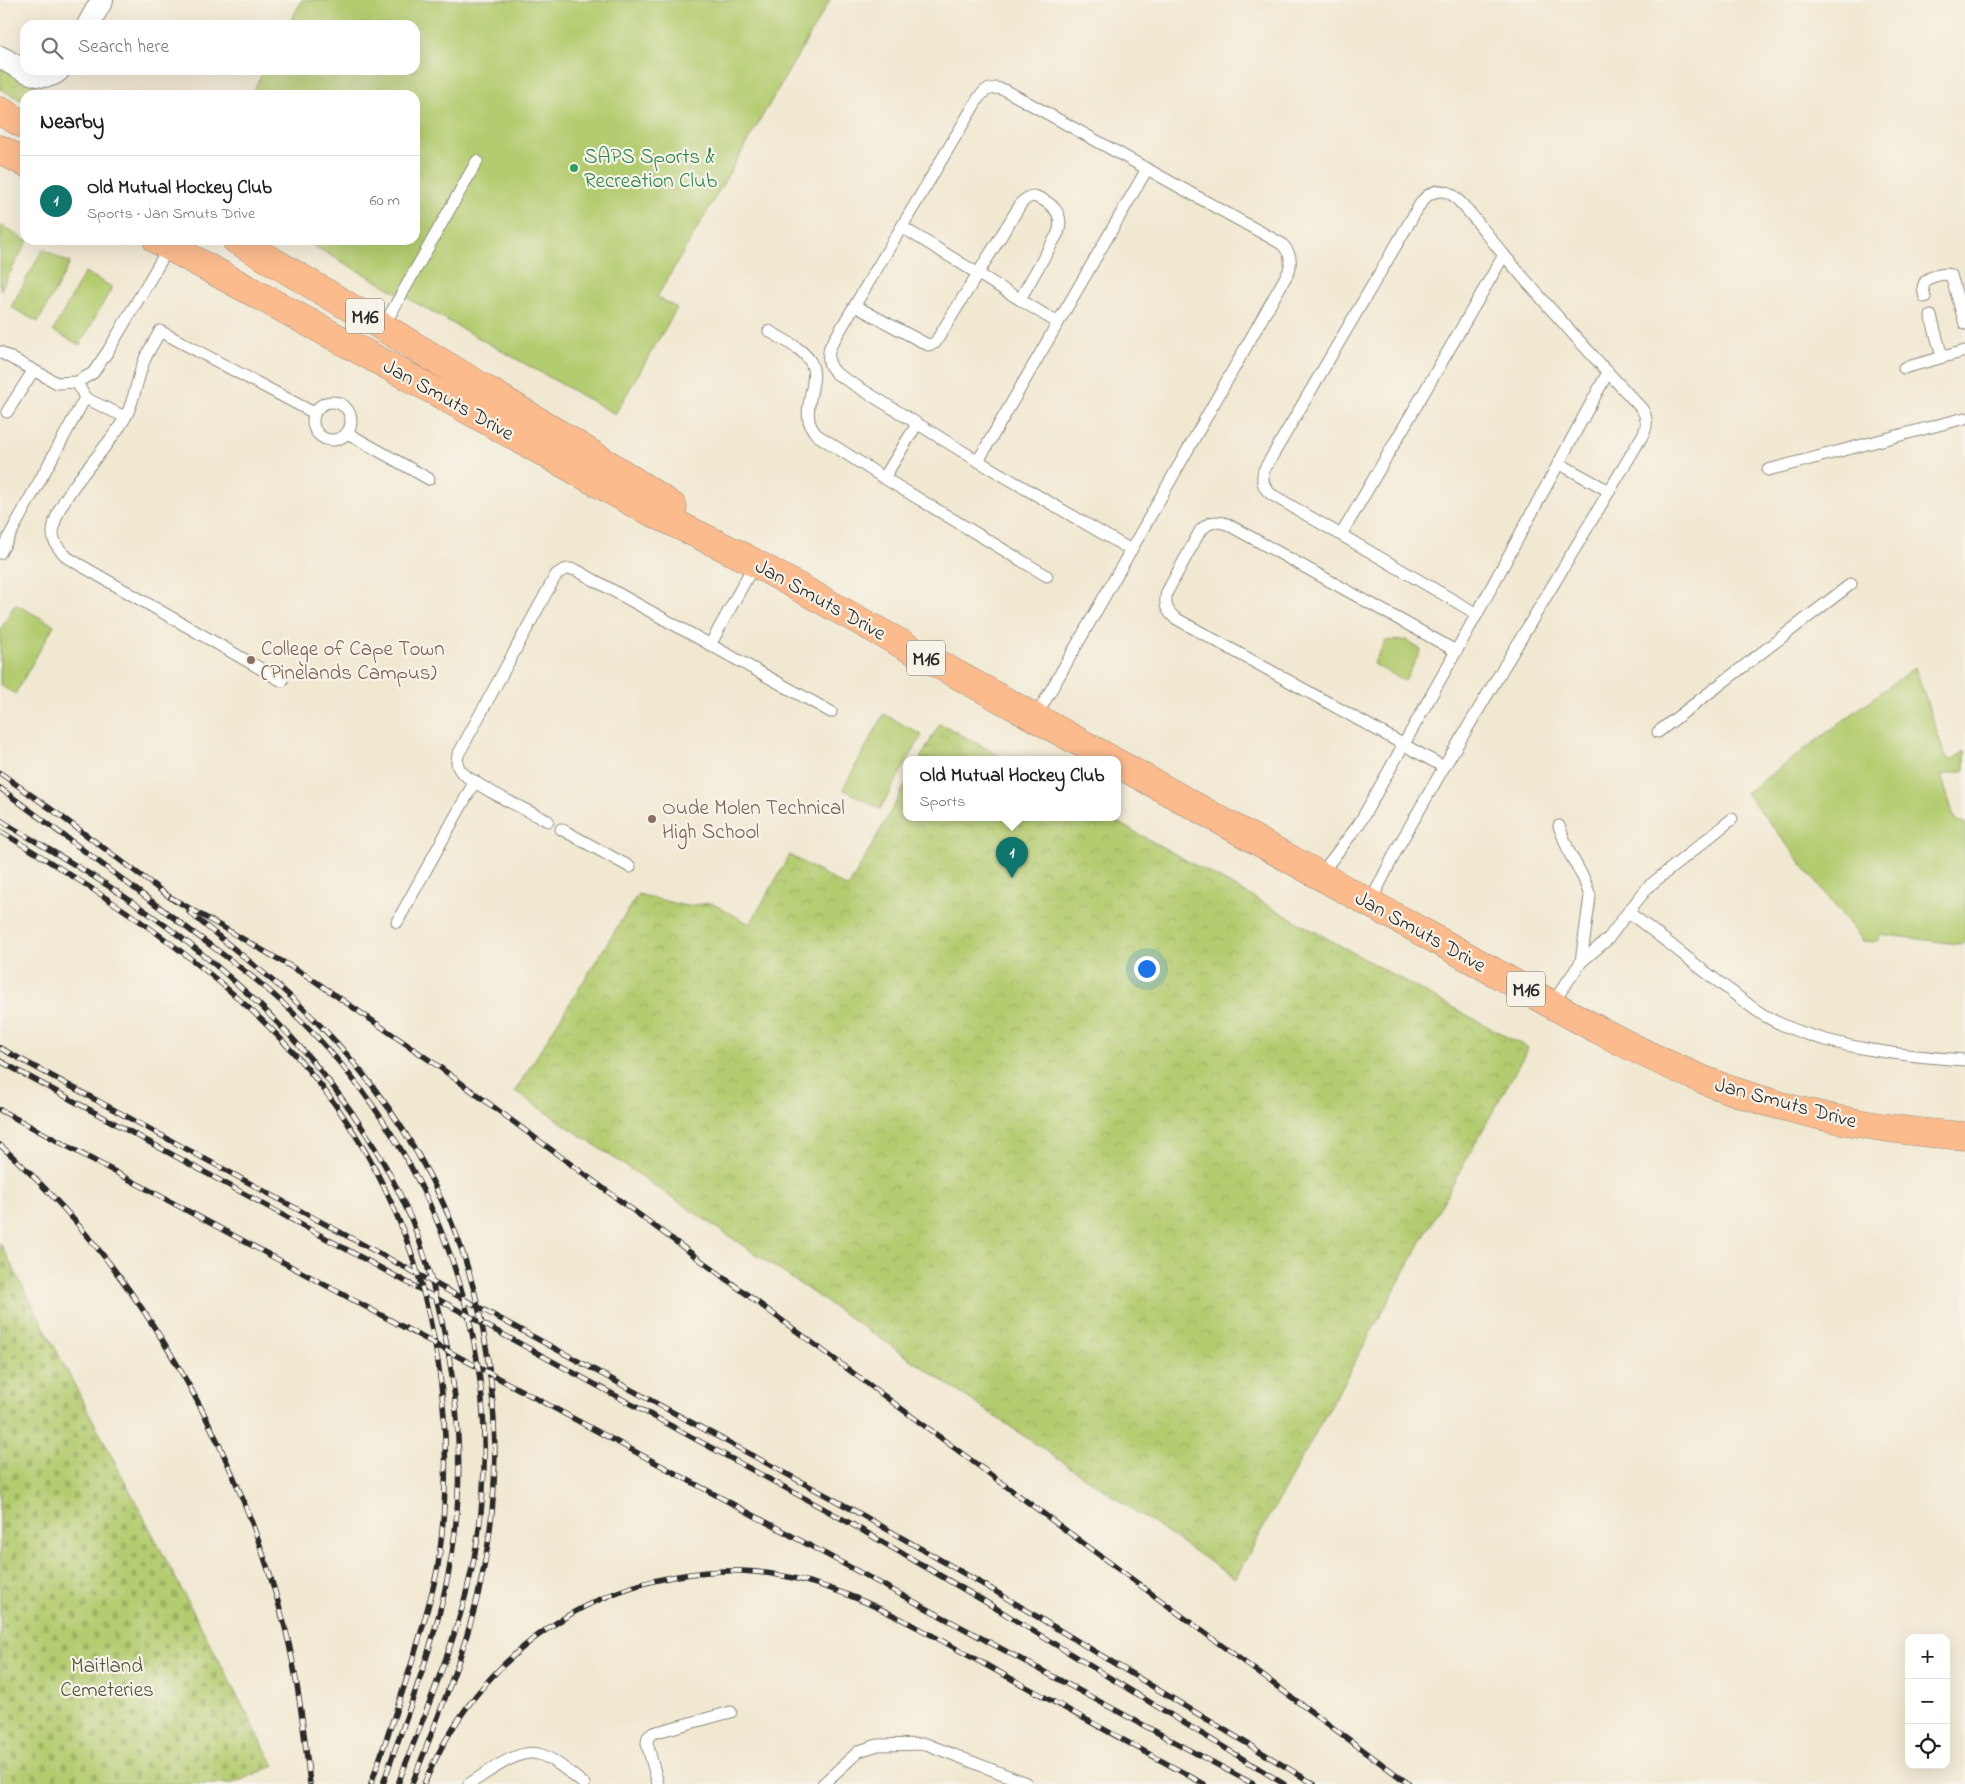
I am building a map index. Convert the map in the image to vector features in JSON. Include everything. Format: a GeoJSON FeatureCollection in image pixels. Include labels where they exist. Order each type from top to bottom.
{"type":"FeatureCollection","features":[{"type":"Feature","properties":{"kind":"main road"},"geometry":{"type":"LineString","coordinates":[[0,111],[20,122]]}},
{"type":"Feature","properties":{"kind":"main road"},"geometry":{"type":"LineString","coordinates":[[0,149],[20,160]]}},
{"type":"Feature","properties":{"kind":"main road","name":"Jan Smuts Drive"},"geometry":{"type":"LineString","coordinates":[[171,245],[639,506],[749,560],[1105,756]]}},
{"type":"Feature","properties":{"kind":"main road","name":"Jan Smuts Drive"},"geometry":{"type":"LineString","coordinates":[[244,245],[643,486],[749,560]]}},
{"type":"Feature","properties":{"kind":"main road","name":"Jan Smuts Drive"},"geometry":{"type":"LineString","coordinates":[[1121,765],[1552,1004],[1661,1061],[1705,1080],[1750,1096],[1843,1120],[1896,1129],[1965,1136]]}},
{"type":"Feature","properties":{"kind":"street"},"geometry":{"type":"LineString","coordinates":[[91,20],[102,0]]}},
{"type":"Feature","properties":{"kind":"street"},"geometry":{"type":"LineString","coordinates":[[0,56],[20,68]]}},
{"type":"Feature","properties":{"kind":"lane"},"geometry":{"type":"LineString","coordinates":[[1035,718],[1131,550],[1289,271],[1292,261],[1289,251],[1282,244],[1005,90],[996,88],[986,90],[979,97],[830,348],[827,357],[830,367],[836,374],[917,424],[1131,550]]}},
{"type":"Feature","properties":{"kind":"lane"},"geometry":{"type":"LineString","coordinates":[[382,327],[477,161]]}},
{"type":"Feature","properties":{"kind":"lane"},"geometry":{"type":"LineString","coordinates":[[978,461],[1147,169]]}},
{"type":"Feature","properties":{"kind":"lane"},"geometry":{"type":"LineString","coordinates":[[1370,903],[1398,847],[1444,767],[1644,432],[1646,425],[1642,409],[1504,255],[1456,197],[1443,191],[1436,191],[1426,197],[1264,470],[1263,480],[1268,492],[1477,614]]}},
{"type":"Feature","properties":{"kind":"lane"},"geometry":{"type":"LineString","coordinates":[[855,306],[928,345],[932,345],[938,340],[1022,202],[1034,196],[1040,198],[1058,212],[1061,225],[1020,299]]}},
{"type":"Feature","properties":{"kind":"lane"},"geometry":{"type":"LineString","coordinates":[[902,227],[1058,323]]}},
{"type":"Feature","properties":{"kind":"lane"},"geometry":{"type":"LineString","coordinates":[[0,352],[57,383],[77,382],[92,373],[108,351],[164,245]]}},
{"type":"Feature","properties":{"kind":"lane"},"geometry":{"type":"LineString","coordinates":[[1340,535],[1504,255]]}},
{"type":"Feature","properties":{"kind":"lane"},"geometry":{"type":"LineString","coordinates":[[1925,297],[1923,288],[1924,283],[1928,279],[1947,274],[1951,275],[1965,324]]}},
{"type":"Feature","properties":{"kind":"lane"},"geometry":{"type":"LineString","coordinates":[[1931,316],[1942,358]]}},
{"type":"Feature","properties":{"kind":"lane"},"geometry":{"type":"LineString","coordinates":[[282,681],[68,558],[57,548],[53,533],[56,519],[65,500],[125,417],[134,399],[144,361],[160,331],[314,413]]}},
{"type":"Feature","properties":{"kind":"lane"},"geometry":{"type":"LineString","coordinates":[[769,331],[801,352],[811,363],[813,374],[808,418],[812,430],[884,478],[1047,576]]}},
{"type":"Feature","properties":{"kind":"lane"},"geometry":{"type":"LineString","coordinates":[[1904,368],[1965,351]]}},
{"type":"Feature","properties":{"kind":"lane"},"geometry":{"type":"LineString","coordinates":[[7,412],[32,371]]}},
{"type":"Feature","properties":{"kind":"lane"},"geometry":{"type":"LineString","coordinates":[[1320,876],[1359,824],[1560,464],[1564,451],[1608,372]]}},
{"type":"Feature","properties":{"kind":"lane"},"geometry":{"type":"LineString","coordinates":[[77,382],[85,398],[125,417]]}},
{"type":"Feature","properties":{"kind":"lane"},"geometry":{"type":"LineString","coordinates":[[0,553],[85,398]]}},
{"type":"Feature","properties":{"kind":"lane"},"geometry":{"type":"LineString","coordinates":[[332,401],[342,404],[350,412],[351,423],[347,433],[338,439],[327,439],[318,433],[313,424],[314,413],[321,404],[332,401]]}},
{"type":"Feature","properties":{"kind":"lane"},"geometry":{"type":"LineString","coordinates":[[1768,470],[1965,418]]}},
{"type":"Feature","properties":{"kind":"lane"},"geometry":{"type":"LineString","coordinates":[[884,478],[917,424]]}},
{"type":"Feature","properties":{"kind":"lane"},"geometry":{"type":"LineString","coordinates":[[347,433],[428,479]]}},
{"type":"Feature","properties":{"kind":"lane"},"geometry":{"type":"LineString","coordinates":[[1560,464],[1608,491]]}},
{"type":"Feature","properties":{"kind":"lane"},"geometry":{"type":"LineString","coordinates":[[1444,767],[1175,618],[1168,611],[1165,602],[1167,592],[1200,531],[1207,524],[1217,521],[1227,524],[1456,651]]}},
{"type":"Feature","properties":{"kind":"lane"},"geometry":{"type":"LineString","coordinates":[[710,645],[749,560]]}},
{"type":"Feature","properties":{"kind":"lane"},"geometry":{"type":"LineString","coordinates":[[548,821],[475,781],[459,768],[457,762],[458,755],[556,575],[562,570],[569,568],[576,570],[831,712]]}},
{"type":"Feature","properties":{"kind":"lane"},"geometry":{"type":"LineString","coordinates":[[1658,732],[1850,584]]}},
{"type":"Feature","properties":{"kind":"lane"},"geometry":{"type":"LineString","coordinates":[[397,922],[475,781]]}},
{"type":"Feature","properties":{"kind":"lane"},"geometry":{"type":"LineString","coordinates":[[1552,1004],[1581,962],[1608,939],[1649,886],[1732,819]]}},
{"type":"Feature","properties":{"kind":"lane"},"geometry":{"type":"LineString","coordinates":[[1559,826],[1590,896],[1581,962]]}},
{"type":"Feature","properties":{"kind":"lane"},"geometry":{"type":"LineString","coordinates":[[561,829],[630,867]]}},
{"type":"Feature","properties":{"kind":"lane"},"geometry":{"type":"LineString","coordinates":[[1628,912],[1765,1016],[1794,1029],[1832,1041],[1870,1049],[1933,1058],[1965,1060]]}},
{"type":"Feature","properties":{"kind":"lane"},"geometry":{"type":"LineString","coordinates":[[658,1784],[648,1737],[653,1733],[731,1712]]}},
{"type":"Feature","properties":{"kind":"lane"},"geometry":{"type":"LineString","coordinates":[[823,1784],[859,1751],[878,1745],[926,1744],[1026,1783]]}},
{"type":"Feature","properties":{"kind":"lane"},"geometry":{"type":"LineString","coordinates":[[469,1784],[519,1754],[538,1753],[584,1784]]}},
{"type":"Feature","properties":{"kind":"green space","name":"SAPS Sports & Recreation Club"},"geometry":{"type":"Polygon","coordinates":[[[302,0],[830,0],[657,297],[677,308],[615,414],[312,245],[420,245],[420,90],[254,90],[261,75],[420,75],[420,20],[292,20],[302,0]]]}},
{"type":"Feature","properties":{"kind":"green space"},"geometry":{"type":"Polygon","coordinates":[[[0,66],[45,90],[20,90],[20,99],[0,89],[0,66]]]}},
{"type":"Feature","properties":{"kind":"green space"},"geometry":{"type":"Polygon","coordinates":[[[1,225],[20,237],[20,245],[25,245],[0,291],[1,225]]]}},
{"type":"Feature","properties":{"kind":"green space"},"geometry":{"type":"Polygon","coordinates":[[[43,249],[70,263],[38,322],[11,307],[43,249]]]}},
{"type":"Feature","properties":{"kind":"green space"},"geometry":{"type":"Polygon","coordinates":[[[85,272],[112,287],[80,345],[53,331],[85,272]]]}},
{"type":"Feature","properties":{"kind":"green space"},"geometry":{"type":"Polygon","coordinates":[[[15,604],[54,625],[15,694],[0,685],[0,631],[15,604]]]}},
{"type":"Feature","properties":{"kind":"green space"},"geometry":{"type":"Polygon","coordinates":[[[1406,640],[1421,650],[1405,681],[1373,664],[1386,641],[1406,640]]]}},
{"type":"Feature","properties":{"kind":"green space"},"geometry":{"type":"Polygon","coordinates":[[[1915,667],[1944,753],[1949,759],[1953,759],[1965,751],[1965,770],[1941,775],[1955,820],[1965,823],[1965,943],[1957,944],[1880,934],[1877,942],[1863,941],[1746,793],[1915,667]]]}},
{"type":"Feature","properties":{"kind":"green space"},"geometry":{"type":"Polygon","coordinates":[[[884,714],[922,735],[910,756],[903,756],[903,768],[880,809],[843,789],[884,714]]]}},
{"type":"Feature","properties":{"kind":"green space"},"geometry":{"type":"Polygon","coordinates":[[[940,723],[1000,756],[922,756],[940,723]]]}},
{"type":"Feature","properties":{"kind":"green space"},"geometry":{"type":"Polygon","coordinates":[[[903,789],[903,821],[1115,821],[1528,1048],[1235,1579],[515,1091],[638,894],[685,906],[711,903],[750,924],[790,855],[848,888],[903,789]]]}},
{"type":"Feature","properties":{"kind":"green space","name":"Maitland Cemeteries"},"geometry":{"type":"Polygon","coordinates":[[[0,1243],[274,1766],[231,1784],[0,1784],[0,1243]]]}},
{"type":"Feature","properties":{"kind":"railway"},"geometry":{"type":"LineString","coordinates":[[0,773],[175,901]]}},
{"type":"Feature","properties":{"kind":"railway"},"geometry":{"type":"LineString","coordinates":[[0,788],[231,960],[289,1009],[340,1063],[384,1122],[421,1186],[449,1253],[470,1322],[482,1394],[484,1468],[477,1542],[471,1574],[454,1635],[398,1784]]}},
{"type":"Feature","properties":{"kind":"railway"},"geometry":{"type":"LineString","coordinates":[[0,820],[125,897],[169,929],[254,999],[292,1038],[328,1080],[360,1124],[388,1171],[412,1221],[432,1284],[448,1350],[458,1437],[458,1496],[452,1554],[439,1613],[422,1670],[383,1784]]}},
{"type":"Feature","properties":{"kind":"railway"},"geometry":{"type":"LineString","coordinates":[[0,831],[106,898],[174,946],[239,999],[270,1028],[319,1083],[360,1143],[393,1206],[418,1272],[434,1341],[444,1412],[445,1485],[439,1558],[434,1586],[414,1657],[371,1784]]}},
{"type":"Feature","properties":{"kind":"railway"},"geometry":{"type":"LineString","coordinates":[[170,897],[309,977],[438,1066],[1409,1784]]}},
{"type":"Feature","properties":{"kind":"railway"},"geometry":{"type":"LineString","coordinates":[[189,912],[302,1007],[336,1042],[371,1084],[403,1130],[430,1177],[459,1243],[473,1288],[484,1334],[491,1381],[494,1429],[494,1476],[491,1522],[484,1567],[471,1623],[453,1677],[412,1784]]}},
{"type":"Feature","properties":{"kind":"railway"},"geometry":{"type":"LineString","coordinates":[[0,1048],[855,1511],[993,1590],[1314,1784]]}},
{"type":"Feature","properties":{"kind":"railway"},"geometry":{"type":"LineString","coordinates":[[0,1061],[848,1522],[984,1601],[1284,1784]]}},
{"type":"Feature","properties":{"kind":"railway"},"geometry":{"type":"LineString","coordinates":[[0,1110],[1253,1784]]}},
{"type":"Feature","properties":{"kind":"railway"},"geometry":{"type":"LineString","coordinates":[[0,1145],[51,1194],[97,1248],[139,1305],[177,1365],[211,1428],[240,1493],[265,1559],[285,1627],[297,1686],[310,1784]]}},
{"type":"Feature","properties":{"kind":"railway"},"geometry":{"type":"LineString","coordinates":[[424,1784],[436,1758],[465,1710],[502,1667],[522,1648],[545,1631],[581,1608],[606,1596],[632,1587],[681,1576],[706,1572],[732,1571],[775,1574],[809,1582],[874,1606],[905,1621],[1204,1784]]}},
{"type":"Feature","properties":{"kind":"place","name":"SAPS Sports & Recreation Club"},"geometry":{"type":"Point","coordinates":[574,168]}},
{"type":"Feature","properties":{"kind":"place","name":"College of Cape Town (Pinelands Campus)"},"geometry":{"type":"Point","coordinates":[251,660]}},
{"type":"Feature","properties":{"kind":"place","name":"Oude Molen Technical High School"},"geometry":{"type":"Point","coordinates":[652,819]}},
{"type":"Feature","properties":{"kind":"place","name":"Old Mutual Hockey Club"},"geometry":{"type":"Point","coordinates":[1012,878]}}]}
